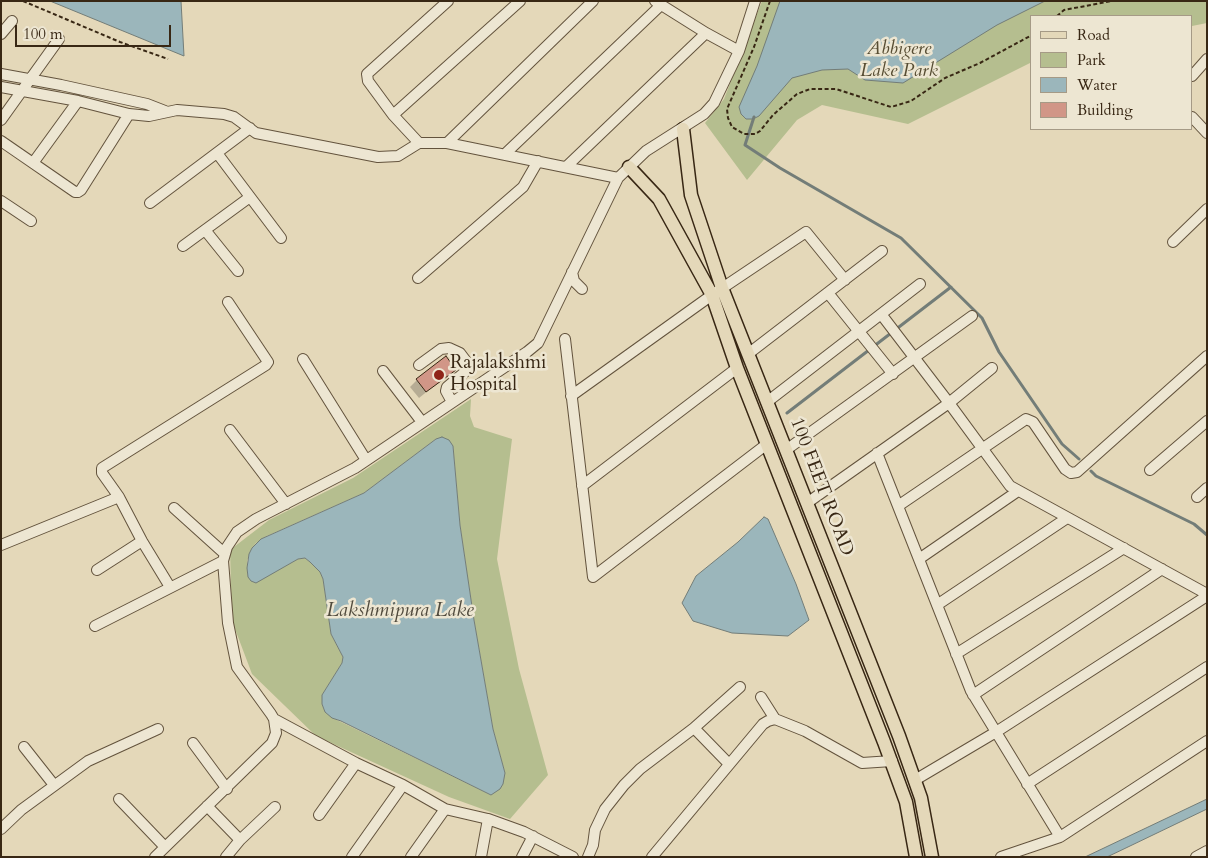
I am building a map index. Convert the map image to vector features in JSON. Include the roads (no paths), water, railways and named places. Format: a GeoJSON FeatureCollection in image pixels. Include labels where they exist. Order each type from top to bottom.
{"type":"FeatureCollection","features":[{"type":"Feature","properties":{"kind":"main road","name":"100 FEET ROAD"},"geometry":{"type":"LineString","coordinates":[[683,129],[691,195],[737,368],[892,762],[906,802],[916,857]]}},
{"type":"Feature","properties":{"kind":"main road","name":"100 FEET ROAD"},"geometry":{"type":"LineString","coordinates":[[629,167],[660,200],[717,292],[748,354],[915,780],[921,798],[932,857]]}},
{"type":"Feature","properties":{"kind":"street"},"geometry":{"type":"LineString","coordinates":[[419,143],[393,115],[368,81],[367,74],[448,1]]}},
{"type":"Feature","properties":{"kind":"street"},"geometry":{"type":"LineString","coordinates":[[393,115],[520,1]]}},
{"type":"Feature","properties":{"kind":"street"},"geometry":{"type":"LineString","coordinates":[[447,142],[593,1]]}},
{"type":"Feature","properties":{"kind":"street"},"geometry":{"type":"LineString","coordinates":[[573,857],[533,836],[488,820],[445,809],[403,785],[356,763],[274,719],[237,667],[228,623],[224,558],[227,547],[237,532],[256,519],[355,468],[538,343],[618,178],[646,151],[683,129],[704,114],[714,103],[739,51],[755,1]]}},
{"type":"Feature","properties":{"kind":"street"},"geometry":{"type":"LineString","coordinates":[[506,153],[658,3],[739,51]]}},
{"type":"Feature","properties":{"kind":"street"},"geometry":{"type":"LineString","coordinates":[[1,34],[12,20]]}},
{"type":"Feature","properties":{"kind":"street"},"geometry":{"type":"LineString","coordinates":[[566,166],[706,33]]}},
{"type":"Feature","properties":{"kind":"street"},"geometry":{"type":"LineString","coordinates":[[1,120],[59,39]]}},
{"type":"Feature","properties":{"kind":"street"},"geometry":{"type":"LineString","coordinates":[[1193,75],[1207,59]]}},
{"type":"Feature","properties":{"kind":"street"},"geometry":{"type":"LineString","coordinates":[[1,74],[147,104],[165,111]]}},
{"type":"Feature","properties":{"kind":"street"},"geometry":{"type":"LineString","coordinates":[[1,87],[129,114],[149,116],[165,111],[188,110],[224,114],[234,117],[256,132],[378,156],[398,156],[419,143],[447,142],[618,178]]}},
{"type":"Feature","properties":{"kind":"street"},"geometry":{"type":"LineString","coordinates":[[33,163],[78,102]]}},
{"type":"Feature","properties":{"kind":"street"},"geometry":{"type":"LineString","coordinates":[[1,141],[74,192],[78,192],[129,114]]}},
{"type":"Feature","properties":{"kind":"street"},"geometry":{"type":"LineString","coordinates":[[1194,119],[1207,120]]}},
{"type":"Feature","properties":{"kind":"street"},"geometry":{"type":"LineString","coordinates":[[1194,119],[1207,133]]}},
{"type":"Feature","properties":{"kind":"street"},"geometry":{"type":"LineString","coordinates":[[150,203],[250,128]]}},
{"type":"Feature","properties":{"kind":"street"},"geometry":{"type":"LineString","coordinates":[[217,153],[281,238]]}},
{"type":"Feature","properties":{"kind":"street"},"geometry":{"type":"LineString","coordinates":[[418,278],[522,187],[538,161]]}},
{"type":"Feature","properties":{"kind":"street"},"geometry":{"type":"LineString","coordinates":[[183,246],[250,197]]}},
{"type":"Feature","properties":{"kind":"street"},"geometry":{"type":"LineString","coordinates":[[1,201],[31,221]]}},
{"type":"Feature","properties":{"kind":"street"},"geometry":{"type":"LineString","coordinates":[[1173,242],[1207,209]]}},
{"type":"Feature","properties":{"kind":"street"},"geometry":{"type":"LineString","coordinates":[[205,230],[238,271]]}},
{"type":"Feature","properties":{"kind":"street"},"geometry":{"type":"LineString","coordinates":[[572,396],[717,292],[806,232],[845,280]]}},
{"type":"Feature","properties":{"kind":"street"},"geometry":{"type":"LineString","coordinates":[[748,354],[882,251]]}},
{"type":"Feature","properties":{"kind":"street"},"geometry":{"type":"LineString","coordinates":[[572,272],[574,281],[582,288]]}},
{"type":"Feature","properties":{"kind":"street"},"geometry":{"type":"LineString","coordinates":[[767,402],[920,284]]}},
{"type":"Feature","properties":{"kind":"street"},"geometry":{"type":"LineString","coordinates":[[828,292],[893,374]]}},
{"type":"Feature","properties":{"kind":"street"},"geometry":{"type":"LineString","coordinates":[[170,586],[142,541],[119,497],[102,473],[102,468],[266,365],[268,362],[228,302]]}},
{"type":"Feature","properties":{"kind":"street"},"geometry":{"type":"LineString","coordinates":[[881,314],[949,402],[1010,486],[1207,595],[996,732],[915,780]]}},
{"type":"Feature","properties":{"kind":"street"},"geometry":{"type":"LineString","coordinates":[[786,450],[972,316]]}},
{"type":"Feature","properties":{"kind":"street"},"geometry":{"type":"LineString","coordinates":[[565,339],[593,577],[767,444]]}},
{"type":"Feature","properties":{"kind":"street"},"geometry":{"type":"LineString","coordinates":[[419,365],[440,349],[450,348],[460,353],[466,361],[467,368],[447,387],[446,391],[452,402]]}},
{"type":"Feature","properties":{"kind":"street"},"geometry":{"type":"LineString","coordinates":[[898,506],[1024,420],[1029,419],[1065,469],[1071,473],[1077,472],[1207,356]]}},
{"type":"Feature","properties":{"kind":"street"},"geometry":{"type":"LineString","coordinates":[[303,359],[366,460]]}},
{"type":"Feature","properties":{"kind":"street"},"geometry":{"type":"LineString","coordinates":[[582,486],[737,368]]}},
{"type":"Feature","properties":{"kind":"street"},"geometry":{"type":"LineString","coordinates":[[807,503],[949,402],[992,368]]}},
{"type":"Feature","properties":{"kind":"street"},"geometry":{"type":"LineString","coordinates":[[383,371],[422,422]]}},
{"type":"Feature","properties":{"kind":"street"},"geometry":{"type":"LineString","coordinates":[[1150,470],[1207,421]]}},
{"type":"Feature","properties":{"kind":"street"},"geometry":{"type":"LineString","coordinates":[[230,430],[286,504]]}},
{"type":"Feature","properties":{"kind":"street"},"geometry":{"type":"LineString","coordinates":[[878,453],[973,695],[1060,837]]}},
{"type":"Feature","properties":{"kind":"street"},"geometry":{"type":"LineString","coordinates":[[1197,497],[1207,488]]}},
{"type":"Feature","properties":{"kind":"street"},"geometry":{"type":"LineString","coordinates":[[919,559],[1018,491]]}},
{"type":"Feature","properties":{"kind":"street"},"geometry":{"type":"LineString","coordinates":[[1,545],[119,497]]}},
{"type":"Feature","properties":{"kind":"street"},"geometry":{"type":"LineString","coordinates":[[174,508],[224,558]]}},
{"type":"Feature","properties":{"kind":"street"},"geometry":{"type":"LineString","coordinates":[[937,605],[1068,518]]}},
{"type":"Feature","properties":{"kind":"street"},"geometry":{"type":"LineString","coordinates":[[96,570],[142,541]]}},
{"type":"Feature","properties":{"kind":"street"},"geometry":{"type":"LineString","coordinates":[[956,654],[1124,548]]}},
{"type":"Feature","properties":{"kind":"street"},"geometry":{"type":"LineString","coordinates":[[95,626],[224,558]]}},
{"type":"Feature","properties":{"kind":"street"},"geometry":{"type":"LineString","coordinates":[[973,695],[1162,569]]}},
{"type":"Feature","properties":{"kind":"street"},"geometry":{"type":"LineString","coordinates":[[1027,784],[1207,667]]}},
{"type":"Feature","properties":{"kind":"street"},"geometry":{"type":"LineString","coordinates":[[588,857],[593,845],[595,830],[605,809],[624,785],[640,770],[694,728],[740,687]]}},
{"type":"Feature","properties":{"kind":"street"},"geometry":{"type":"LineString","coordinates":[[761,697],[775,719],[805,731],[862,763],[892,762]]}},
{"type":"Feature","properties":{"kind":"street"},"geometry":{"type":"LineString","coordinates":[[155,857],[272,743],[276,732],[274,719]]}},
{"type":"Feature","properties":{"kind":"street"},"geometry":{"type":"LineString","coordinates":[[652,857],[763,724],[775,719]]}},
{"type":"Feature","properties":{"kind":"street"},"geometry":{"type":"LineString","coordinates":[[694,728],[729,764]]}},
{"type":"Feature","properties":{"kind":"street"},"geometry":{"type":"LineString","coordinates":[[1,829],[21,810],[88,762],[158,729]]}},
{"type":"Feature","properties":{"kind":"street"},"geometry":{"type":"LineString","coordinates":[[1001,857],[1060,837],[1207,741]]}},
{"type":"Feature","properties":{"kind":"street"},"geometry":{"type":"LineString","coordinates":[[193,743],[227,788]]}},
{"type":"Feature","properties":{"kind":"street"},"geometry":{"type":"LineString","coordinates":[[24,747],[54,785]]}},
{"type":"Feature","properties":{"kind":"street"},"geometry":{"type":"LineString","coordinates":[[319,815],[356,763]]}},
{"type":"Feature","properties":{"kind":"street"},"geometry":{"type":"LineString","coordinates":[[352,857],[403,785]]}},
{"type":"Feature","properties":{"kind":"street"},"geometry":{"type":"LineString","coordinates":[[119,799],[165,847]]}},
{"type":"Feature","properties":{"kind":"street"},"geometry":{"type":"LineString","coordinates":[[207,806],[240,840]]}},
{"type":"Feature","properties":{"kind":"street"},"geometry":{"type":"LineString","coordinates":[[226,857],[240,840],[275,807]]}},
{"type":"Feature","properties":{"kind":"street"},"geometry":{"type":"LineString","coordinates":[[412,857],[445,809]]}},
{"type":"Feature","properties":{"kind":"street"},"geometry":{"type":"LineString","coordinates":[[480,857],[488,820]]}},
{"type":"Feature","properties":{"kind":"street"},"geometry":{"type":"LineString","coordinates":[[522,857],[533,836]]}},
{"type":"Feature","properties":{"kind":"street"},"geometry":{"type":"LineString","coordinates":[[1196,857],[1207,851]]}},
{"type":"Feature","properties":{"kind":"water"},"geometry":{"type":"Polygon","coordinates":[[[50,1],[181,1],[184,56],[50,1]]]}},
{"type":"Feature","properties":{"kind":"water"},"geometry":{"type":"Polygon","coordinates":[[[780,1],[1045,1],[997,25],[903,83],[865,80],[848,69],[822,70],[792,78],[759,116],[753,119],[746,119],[741,114],[739,107],[757,66],[780,1]]]}},
{"type":"Feature","properties":{"kind":"water","name":"Lakshmipura Lake"},"geometry":{"type":"Polygon","coordinates":[[[442,437],[449,440],[453,446],[460,525],[474,620],[493,729],[505,773],[500,789],[491,795],[332,718],[325,712],[322,704],[322,695],[342,663],[343,657],[331,634],[323,579],[320,572],[310,562],[305,558],[298,559],[256,583],[248,577],[249,554],[261,539],[364,493],[436,439],[442,437]]]}},
{"type":"Feature","properties":{"kind":"water"},"geometry":{"type":"Polygon","coordinates":[[[764,517],[768,519],[809,620],[788,636],[732,633],[693,621],[682,603],[696,576],[738,542],[764,517]]]}},
{"type":"Feature","properties":{"kind":"water"},"geometry":{"type":"Polygon","coordinates":[[[1207,799],[1207,809],[1107,857],[1085,857],[1207,799]]]}},
{"type":"Feature","properties":{"kind":"waterway"},"geometry":{"type":"LineString","coordinates":[[754,117],[745,145],[780,168],[901,238],[982,318],[999,352],[1062,444],[1079,459]]}},
{"type":"Feature","properties":{"kind":"waterway"},"geometry":{"type":"LineString","coordinates":[[787,413],[951,287]]}},
{"type":"Feature","properties":{"kind":"waterway"},"geometry":{"type":"LineString","coordinates":[[1091,471],[1096,476],[1194,524],[1207,535]]}},
{"type":"Feature","properties":{"kind":"place","name":"Rajalakshmi Hospital"},"geometry":{"type":"Point","coordinates":[439,375]}},
{"type":"Feature","properties":{"kind":"park label","name":"Abbigere Lake Park"},"geometry":{"type":"Point","coordinates":[899,61]}}]}
